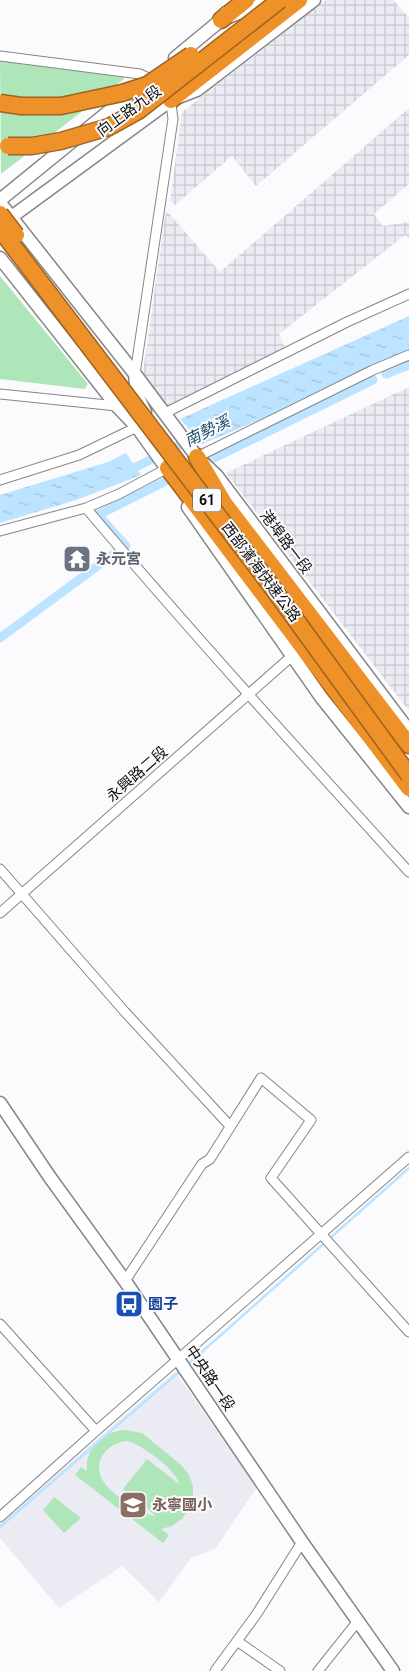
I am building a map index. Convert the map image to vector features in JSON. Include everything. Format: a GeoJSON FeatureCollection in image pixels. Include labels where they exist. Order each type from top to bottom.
{"type":"FeatureCollection","features":[{"type":"Feature","properties":{"kind":"highway"},"geometry":{"type":"LineString","coordinates":[[221,20],[246,0]]}},
{"type":"Feature","properties":{"kind":"highway"},"geometry":{"type":"LineString","coordinates":[[0,103],[21,106],[61,106],[122,93],[147,85],[179,64],[262,0]]}},
{"type":"Feature","properties":{"kind":"highway"},"geometry":{"type":"LineString","coordinates":[[0,145],[32,146],[60,141],[109,127],[138,111],[280,0]]}},
{"type":"Feature","properties":{"kind":"highway"},"geometry":{"type":"LineString","coordinates":[[171,100],[299,0]]}},
{"type":"Feature","properties":{"kind":"highway","name":"西部濱海快速公路"},"geometry":{"type":"LineString","coordinates":[[6,216],[203,484],[409,756]]}},
{"type":"Feature","properties":{"kind":"highway","name":"西部濱海快速公路"},"geometry":{"type":"LineString","coordinates":[[0,228],[269,583],[409,775]]}},
{"type":"Feature","properties":{"kind":"highway"},"geometry":{"type":"LineString","coordinates":[[197,457],[224,503],[409,746]]}},
{"type":"Feature","properties":{"kind":"highway"},"geometry":{"type":"LineString","coordinates":[[168,468],[409,788]]}},
{"type":"Feature","properties":{"kind":"street","name":"向上路九段"},"geometry":{"type":"LineString","coordinates":[[0,201],[221,20],[236,0]]}},
{"type":"Feature","properties":{"kind":"street"},"geometry":{"type":"LineString","coordinates":[[221,20],[274,0]]}},
{"type":"Feature","properties":{"kind":"street"},"geometry":{"type":"LineString","coordinates":[[171,100],[185,77],[231,32],[274,0]]}},
{"type":"Feature","properties":{"kind":"street","name":"向上路九段"},"geometry":{"type":"LineString","coordinates":[[0,228],[6,216],[171,100],[197,90],[314,0]]}},
{"type":"Feature","properties":{"kind":"street"},"geometry":{"type":"LineString","coordinates":[[0,56],[140,74],[166,87],[171,100],[173,119],[136,374],[137,396],[156,437],[409,768]]}},
{"type":"Feature","properties":{"kind":"street","name":"港埠路一段"},"geometry":{"type":"LineString","coordinates":[[0,201],[6,216],[136,374],[197,457],[217,476],[409,731]]}},
{"type":"Feature","properties":{"kind":"street"},"geometry":{"type":"LineString","coordinates":[[0,258],[168,468],[190,510],[292,656],[331,709],[409,807]]}},
{"type":"Feature","properties":{"kind":"street"},"geometry":{"type":"LineString","coordinates":[[165,413],[347,322],[409,294]]}},
{"type":"Feature","properties":{"kind":"street"},"geometry":{"type":"LineString","coordinates":[[197,457],[374,370],[409,355]]}},
{"type":"Feature","properties":{"kind":"street"},"geometry":{"type":"LineString","coordinates":[[0,394],[117,406]]}},
{"type":"Feature","properties":{"kind":"street"},"geometry":{"type":"LineString","coordinates":[[0,480],[79,455],[137,427]]}},
{"type":"Feature","properties":{"kind":"street"},"geometry":{"type":"LineString","coordinates":[[168,468],[187,485],[223,527]]}},
{"type":"Feature","properties":{"kind":"street"},"geometry":{"type":"LineString","coordinates":[[0,531],[86,508],[119,494],[168,468]]}},
{"type":"Feature","properties":{"kind":"street"},"geometry":{"type":"LineString","coordinates":[[86,508],[160,596],[409,872]]}},
{"type":"Feature","properties":{"kind":"street","name":"永興路二段"},"geometry":{"type":"LineString","coordinates":[[0,913],[292,656]]}},
{"type":"Feature","properties":{"kind":"street"},"geometry":{"type":"LineString","coordinates":[[0,869],[125,1012],[230,1126]]}},
{"type":"Feature","properties":{"kind":"street"},"geometry":{"type":"LineString","coordinates":[[125,1281],[202,1164],[210,1159],[261,1078],[311,1120],[271,1178],[409,1332]]}},
{"type":"Feature","properties":{"kind":"street","name":"中央路一段"},"geometry":{"type":"LineString","coordinates":[[0,1104],[49,1176],[125,1281],[302,1542],[393,1671]]}},
{"type":"Feature","properties":{"kind":"street"},"geometry":{"type":"LineString","coordinates":[[0,1517],[409,1157]]}},
{"type":"Feature","properties":{"kind":"street"},"geometry":{"type":"LineString","coordinates":[[0,1324],[96,1431]]}},
{"type":"Feature","properties":{"kind":"street"},"geometry":{"type":"LineString","coordinates":[[215,1671],[256,1615],[302,1542]]}},
{"type":"Feature","properties":{"kind":"street"},"geometry":{"type":"LineString","coordinates":[[318,1671],[358,1621]]}},
{"type":"Feature","properties":{"kind":"street"},"geometry":{"type":"LineString","coordinates":[[237,1641],[280,1671]]}},
{"type":"Feature","properties":{"kind":"shaded area"},"geometry":{"type":"Polygon","coordinates":[[[326,0],[393,0],[409,18],[409,55],[256,186],[232,156],[175,205],[170,201],[182,112],[326,0]]]}},
{"type":"Feature","properties":{"kind":"shaded area"},"geometry":{"type":"Polygon","coordinates":[[[409,108],[409,184],[374,214],[383,226],[409,222],[409,239],[405,235],[279,334],[285,348],[168,408],[142,380],[166,210],[220,272],[409,108]]]}},
{"type":"Feature","properties":{"kind":"shaded area"},"geometry":{"type":"Polygon","coordinates":[[[409,387],[409,711],[226,473],[409,387]]]}},
{"type":"Feature","properties":{"kind":"shaded area","name":"永寧國小"},"geometry":{"type":"Polygon","coordinates":[[[175,1372],[257,1487],[215,1549],[191,1558],[159,1602],[122,1566],[59,1608],[0,1538],[0,1523],[175,1372]]]}},
{"type":"Feature","properties":{"kind":"green space"},"geometry":{"type":"Polygon","coordinates":[[[0,58],[122,74],[124,79],[1,174],[0,58]]]}},
{"type":"Feature","properties":{"kind":"green space"},"geometry":{"type":"Polygon","coordinates":[[[0,276],[88,384],[85,389],[0,379],[0,276]]]}},
{"type":"Feature","properties":{"kind":"green space"},"geometry":{"type":"Polygon","coordinates":[[[125,1430],[142,1433],[181,1465],[189,1475],[193,1486],[193,1498],[189,1509],[182,1519],[172,1526],[161,1529],[169,1535],[163,1543],[75,1475],[81,1467],[87,1471],[89,1455],[97,1442],[117,1431],[125,1430]],[[128,1441],[121,1442],[108,1449],[100,1460],[100,1474],[107,1486],[119,1497],[135,1508],[156,1516],[123,1489],[147,1459],[179,1484],[177,1478],[166,1465],[128,1441]]]}},
{"type":"Feature","properties":{"kind":"green space"},"geometry":{"type":"Polygon","coordinates":[[[54,1497],[81,1518],[64,1533],[43,1510],[54,1497]]]}},
{"type":"Feature","properties":{"kind":"water"},"geometry":{"type":"Polygon","coordinates":[[[409,316],[409,358],[202,444],[180,419],[409,316]]]}},
{"type":"Feature","properties":{"kind":"water"},"geometry":{"type":"Polygon","coordinates":[[[126,453],[141,475],[79,499],[0,523],[0,495],[108,462],[126,453]]]}},
{"type":"Feature","properties":{"kind":"waterway"},"geometry":{"type":"LineString","coordinates":[[386,374],[409,365]]}},
{"type":"Feature","properties":{"kind":"waterway"},"geometry":{"type":"LineString","coordinates":[[208,461],[373,380]]}},
{"type":"Feature","properties":{"kind":"waterway","name":"南勢溪"},"geometry":{"type":"LineString","coordinates":[[126,472],[206,432]]}},
{"type":"Feature","properties":{"kind":"waterway"},"geometry":{"type":"LineString","coordinates":[[126,546],[98,515],[168,480]]}},
{"type":"Feature","properties":{"kind":"waterway"},"geometry":{"type":"LineString","coordinates":[[0,638],[115,553]]}},
{"type":"Feature","properties":{"kind":"waterway"},"geometry":{"type":"LineString","coordinates":[[186,1366],[409,1168]]}},
{"type":"Feature","properties":{"kind":"waterway"},"geometry":{"type":"LineString","coordinates":[[0,1527],[180,1371]]}},
{"type":"Feature","properties":{"kind":"place","name":"永元宮"},"geometry":{"type":"Point","coordinates":[77,559]}},
{"type":"Feature","properties":{"kind":"place","name":"園子"},"geometry":{"type":"Point","coordinates":[129,1304]}},
{"type":"Feature","properties":{"kind":"place","name":"永寧國小"},"geometry":{"type":"Point","coordinates":[133,1505]}}]}
